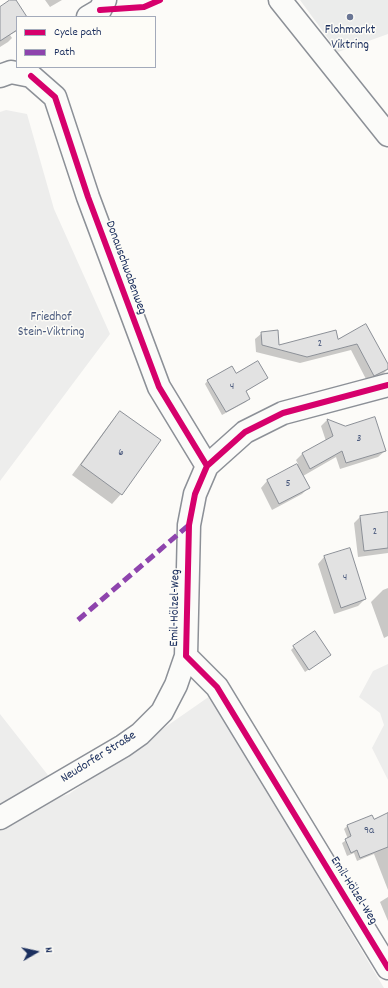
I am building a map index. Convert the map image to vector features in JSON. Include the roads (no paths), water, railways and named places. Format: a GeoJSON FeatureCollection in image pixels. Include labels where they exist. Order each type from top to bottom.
{"type":"FeatureCollection","features":[{"type":"Feature","properties":{"kind":"street"},"geometry":{"type":"LineString","coordinates":[[90,16],[100,10],[105,0]]}},
{"type":"Feature","properties":{"kind":"street"},"geometry":{"type":"LineString","coordinates":[[280,0],[388,135]]}},
{"type":"Feature","properties":{"kind":"street"},"geometry":{"type":"LineString","coordinates":[[0,76],[11,72],[32,71]]}},
{"type":"Feature","properties":{"kind":"street","name":"Donauschwabenweg"},"geometry":{"type":"LineString","coordinates":[[32,71],[55,96],[88,197],[159,387],[207,466]]}},
{"type":"Feature","properties":{"kind":"street","name":"Emil-Hölzel-Weg"},"geometry":{"type":"LineString","coordinates":[[388,385],[283,413],[245,432],[207,466],[195,494],[189,525],[186,656],[217,688],[388,968]]}},
{"type":"Feature","properties":{"kind":"street","name":"Neudorfer Straße"},"geometry":{"type":"LineString","coordinates":[[0,818],[123,746],[140,734],[162,712],[176,685],[186,656]]}},
{"type":"Feature","properties":{"kind":"place","name":"Flohmarkt Viktring"},"geometry":{"type":"Point","coordinates":[350,17]}},
{"type":"Feature","properties":{"kind":"park label","name":"Friedhof Stein-Viktring"},"geometry":{"type":"Point","coordinates":[51,326]}}]}
